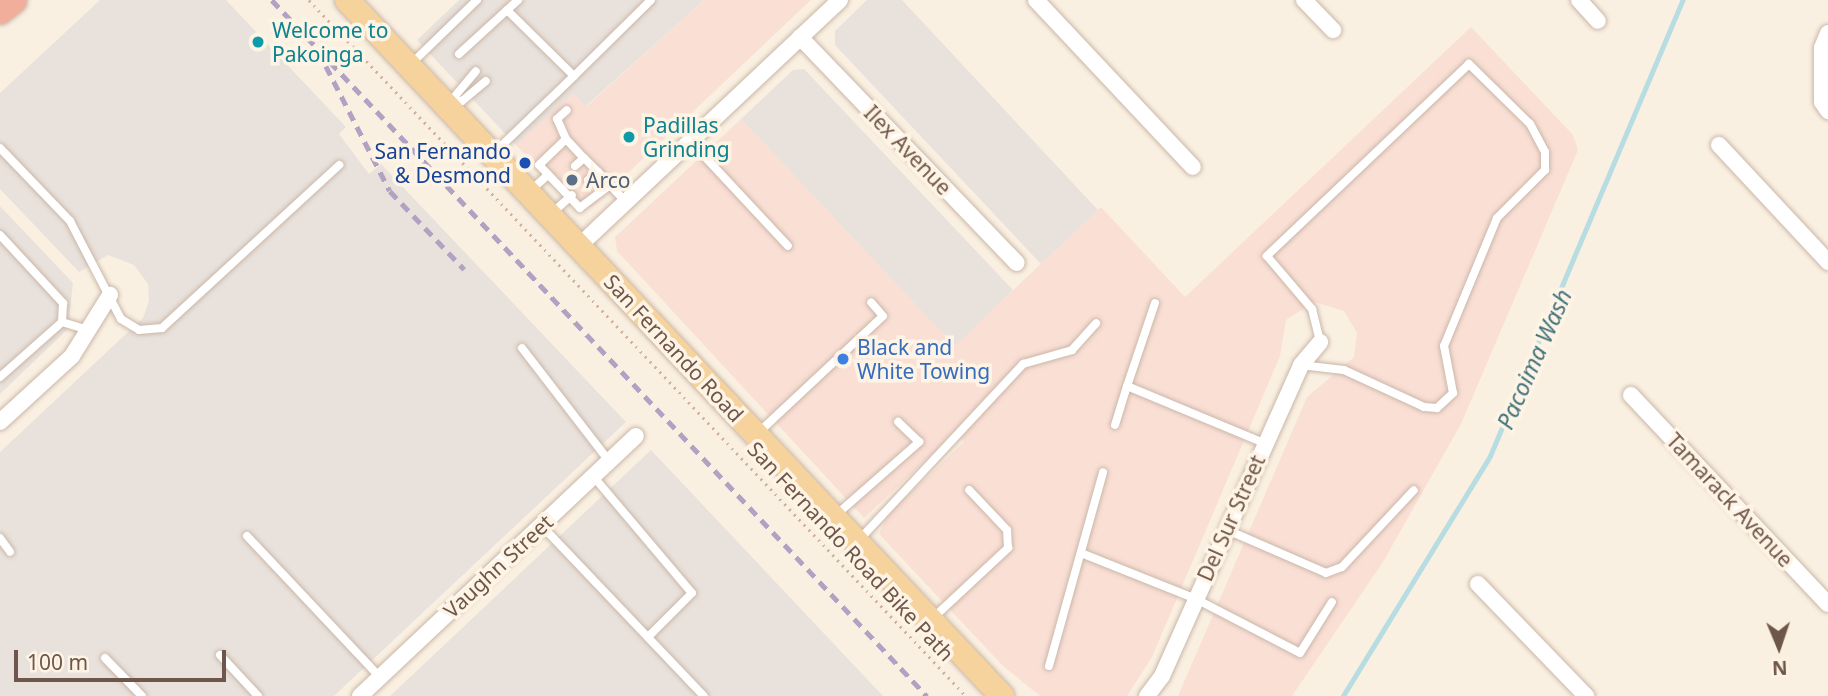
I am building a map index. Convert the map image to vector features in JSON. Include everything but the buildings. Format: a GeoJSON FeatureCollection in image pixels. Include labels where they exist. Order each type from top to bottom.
{"type":"FeatureCollection","features":[{"type":"Feature","properties":{"kind":"highway"},"geometry":{"type":"LineString","coordinates":[[0,10],[13,0]]}},
{"type":"Feature","properties":{"kind":"main road","name":"San Fernando Road"},"geometry":{"type":"LineString","coordinates":[[347,0],[408,66],[450,102],[492,155],[1002,696]]}},
{"type":"Feature","properties":{"kind":"street"},"geometry":{"type":"LineString","coordinates":[[578,247],[840,0]]}},
{"type":"Feature","properties":{"kind":"street"},"geometry":{"type":"LineString","coordinates":[[1036,0],[1193,167]]}},
{"type":"Feature","properties":{"kind":"street"},"geometry":{"type":"LineString","coordinates":[[1304,0],[1333,30]]}},
{"type":"Feature","properties":{"kind":"street"},"geometry":{"type":"LineString","coordinates":[[1578,0],[1598,21]]}},
{"type":"Feature","properties":{"kind":"street"},"geometry":{"type":"LineString","coordinates":[[1828,33],[1822,48],[1822,102],[1828,111]]}},
{"type":"Feature","properties":{"kind":"street","name":"Ilex Avenue"},"geometry":{"type":"LineString","coordinates":[[800,37],[1017,264]]}},
{"type":"Feature","properties":{"kind":"street"},"geometry":{"type":"LineString","coordinates":[[1719,145],[1828,262]]}},
{"type":"Feature","properties":{"kind":"street"},"geometry":{"type":"LineString","coordinates":[[0,422],[72,356],[110,295]]}},
{"type":"Feature","properties":{"kind":"street","name":"Del Sur Street"},"geometry":{"type":"LineString","coordinates":[[1147,696],[1196,599],[1225,528],[1301,365],[1320,342]]}},
{"type":"Feature","properties":{"kind":"street","name":"Tamarack Avenue"},"geometry":{"type":"LineString","coordinates":[[1631,395],[1828,604]]}},
{"type":"Feature","properties":{"kind":"street","name":"Vaughn Street"},"geometry":{"type":"LineString","coordinates":[[360,696],[636,436]]}},
{"type":"Feature","properties":{"kind":"street"},"geometry":{"type":"LineString","coordinates":[[1478,584],[1586,696]]}},
{"type":"Feature","properties":{"kind":"lane"},"geometry":{"type":"LineString","coordinates":[[408,66],[477,0]]}},
{"type":"Feature","properties":{"kind":"lane"},"geometry":{"type":"LineString","coordinates":[[459,54],[517,0]]}},
{"type":"Feature","properties":{"kind":"lane"},"geometry":{"type":"LineString","coordinates":[[492,155],[652,0]]}},
{"type":"Feature","properties":{"kind":"lane"},"geometry":{"type":"LineString","coordinates":[[507,10],[574,76]]}},
{"type":"Feature","properties":{"kind":"lane"},"geometry":{"type":"LineString","coordinates":[[1301,365],[1344,370],[1424,407],[1437,408],[1453,393],[1444,346],[1497,218],[1545,170],[1545,152],[1530,124],[1469,64],[1267,256],[1312,309],[1320,342]]}},
{"type":"Feature","properties":{"kind":"lane"},"geometry":{"type":"LineString","coordinates":[[450,102],[476,71]]}},
{"type":"Feature","properties":{"kind":"lane"},"geometry":{"type":"LineString","coordinates":[[450,102],[462,101],[486,81]]}},
{"type":"Feature","properties":{"kind":"lane"},"geometry":{"type":"LineString","coordinates":[[567,110],[557,119],[566,139],[626,202]]}},
{"type":"Feature","properties":{"kind":"lane"},"geometry":{"type":"LineString","coordinates":[[566,139],[539,165],[548,175],[585,208],[610,185]]}},
{"type":"Feature","properties":{"kind":"lane"},"geometry":{"type":"LineString","coordinates":[[691,142],[788,246]]}},
{"type":"Feature","properties":{"kind":"lane"},"geometry":{"type":"LineString","coordinates":[[0,148],[69,221],[121,319],[139,330],[162,328],[339,165]]}},
{"type":"Feature","properties":{"kind":"lane"},"geometry":{"type":"LineString","coordinates":[[575,166],[584,158]]}},
{"type":"Feature","properties":{"kind":"lane"},"geometry":{"type":"LineString","coordinates":[[588,180],[598,172]]}},
{"type":"Feature","properties":{"kind":"lane"},"geometry":{"type":"LineString","coordinates":[[528,193],[548,175]]}},
{"type":"Feature","properties":{"kind":"lane"},"geometry":{"type":"LineString","coordinates":[[549,216],[570,196]]}},
{"type":"Feature","properties":{"kind":"lane"},"geometry":{"type":"LineString","coordinates":[[0,235],[63,303],[62,323],[0,377]]}},
{"type":"Feature","properties":{"kind":"lane"},"geometry":{"type":"LineString","coordinates":[[756,435],[883,316],[871,302]]}},
{"type":"Feature","properties":{"kind":"lane"},"geometry":{"type":"LineString","coordinates":[[1115,425],[1155,303]]}},
{"type":"Feature","properties":{"kind":"lane"},"geometry":{"type":"LineString","coordinates":[[62,323],[88,330]]}},
{"type":"Feature","properties":{"kind":"lane"},"geometry":{"type":"LineString","coordinates":[[857,542],[1023,364],[1072,350],[1097,323]]}},
{"type":"Feature","properties":{"kind":"lane"},"geometry":{"type":"LineString","coordinates":[[522,348],[609,461]]}},
{"type":"Feature","properties":{"kind":"lane"},"geometry":{"type":"LineString","coordinates":[[1127,386],[1264,443]]}},
{"type":"Feature","properties":{"kind":"lane"},"geometry":{"type":"LineString","coordinates":[[833,517],[919,442],[898,422]]}},
{"type":"Feature","properties":{"kind":"lane"},"geometry":{"type":"LineString","coordinates":[[1049,666],[1103,472]]}},
{"type":"Feature","properties":{"kind":"lane"},"geometry":{"type":"LineString","coordinates":[[593,476],[692,593],[648,637]]}},
{"type":"Feature","properties":{"kind":"lane"},"geometry":{"type":"LineString","coordinates":[[930,620],[1008,548],[1007,530],[970,490]]}},
{"type":"Feature","properties":{"kind":"lane"},"geometry":{"type":"LineString","coordinates":[[1225,528],[1326,573],[1342,567],[1414,490]]}},
{"type":"Feature","properties":{"kind":"lane"},"geometry":{"type":"LineString","coordinates":[[541,525],[704,696]]}},
{"type":"Feature","properties":{"kind":"lane"},"geometry":{"type":"LineString","coordinates":[[247,536],[380,677]]}},
{"type":"Feature","properties":{"kind":"lane"},"geometry":{"type":"LineString","coordinates":[[0,538],[10,552]]}},
{"type":"Feature","properties":{"kind":"lane"},"geometry":{"type":"LineString","coordinates":[[1081,553],[1196,599],[1300,653],[1332,602]]}},
{"type":"Feature","properties":{"kind":"lane"},"geometry":{"type":"LineString","coordinates":[[220,655],[258,696]]}},
{"type":"Feature","properties":{"kind":"lane"},"geometry":{"type":"LineString","coordinates":[[105,658],[142,696]]}},
{"type":"Feature","properties":{"kind":"path","name":"San Fernando Road Bike Path"},"geometry":{"type":"LineString","coordinates":[[309,0],[966,696]]}},
{"type":"Feature","properties":{"kind":"shaded area"},"geometry":{"type":"Polygon","coordinates":[[[100,0],[226,0],[346,127],[339,134],[369,174],[381,164],[626,422],[334,696],[0,696],[0,452],[143,318],[149,301],[148,284],[134,265],[108,255],[79,272],[0,189],[0,93],[100,0]]]}},
{"type":"Feature","properties":{"kind":"shaded area"},"geometry":{"type":"Polygon","coordinates":[[[459,0],[704,0],[586,106],[573,93],[516,145],[417,40],[459,0]]]}},
{"type":"Feature","properties":{"kind":"shaded area"},"geometry":{"type":"Polygon","coordinates":[[[704,0],[811,0],[592,207],[576,208],[516,145],[573,92],[587,106],[704,0]]]}},
{"type":"Feature","properties":{"kind":"shaded area"},"geometry":{"type":"Polygon","coordinates":[[[867,0],[902,0],[1098,210],[1041,264],[835,45],[835,31],[867,0]]]}},
{"type":"Feature","properties":{"kind":"shaded area"},"geometry":{"type":"Polygon","coordinates":[[[1471,27],[1573,135],[1578,150],[1461,424],[1383,562],[1292,696],[1178,696],[1307,397],[1354,357],[1357,333],[1344,311],[1314,302],[1286,320],[1280,356],[1152,657],[1127,696],[1040,696],[1002,665],[879,534],[888,514],[964,442],[955,433],[864,518],[617,251],[615,237],[741,119],[955,345],[1101,207],[1185,297],[1471,27]]]}},
{"type":"Feature","properties":{"kind":"shaded area"},"geometry":{"type":"Polygon","coordinates":[[[804,69],[1013,290],[955,346],[741,119],[793,70],[804,69]]]}},
{"type":"Feature","properties":{"kind":"shaded area"},"geometry":{"type":"Polygon","coordinates":[[[0,206],[73,283],[68,329],[0,394],[0,206]]]}},
{"type":"Feature","properties":{"kind":"shaded area"},"geometry":{"type":"Polygon","coordinates":[[[651,450],[883,696],[390,696],[651,450]]]}},
{"type":"Feature","properties":{"kind":"waterway","name":"Pacoima Wash"},"geometry":{"type":"LineString","coordinates":[[1343,696],[1490,456],[1683,0]]}},
{"type":"Feature","properties":{"kind":"railway"},"geometry":{"type":"LineString","coordinates":[[272,0],[927,696]]}},
{"type":"Feature","properties":{"kind":"railway"},"geometry":{"type":"LineString","coordinates":[[326,66],[390,191],[464,269]]}},
{"type":"Feature","properties":{"kind":"place","name":"Welcome to Pakoinga"},"geometry":{"type":"Point","coordinates":[258,42]}},
{"type":"Feature","properties":{"kind":"place","name":"Padillas Grinding"},"geometry":{"type":"Point","coordinates":[629,137]}},
{"type":"Feature","properties":{"kind":"place","name":"San Fernando & Desmond"},"geometry":{"type":"Point","coordinates":[525,163]}},
{"type":"Feature","properties":{"kind":"place","name":"Arco"},"geometry":{"type":"Point","coordinates":[572,180]}},
{"type":"Feature","properties":{"kind":"place","name":"Black and White Towing"},"geometry":{"type":"Point","coordinates":[843,359]}}]}
